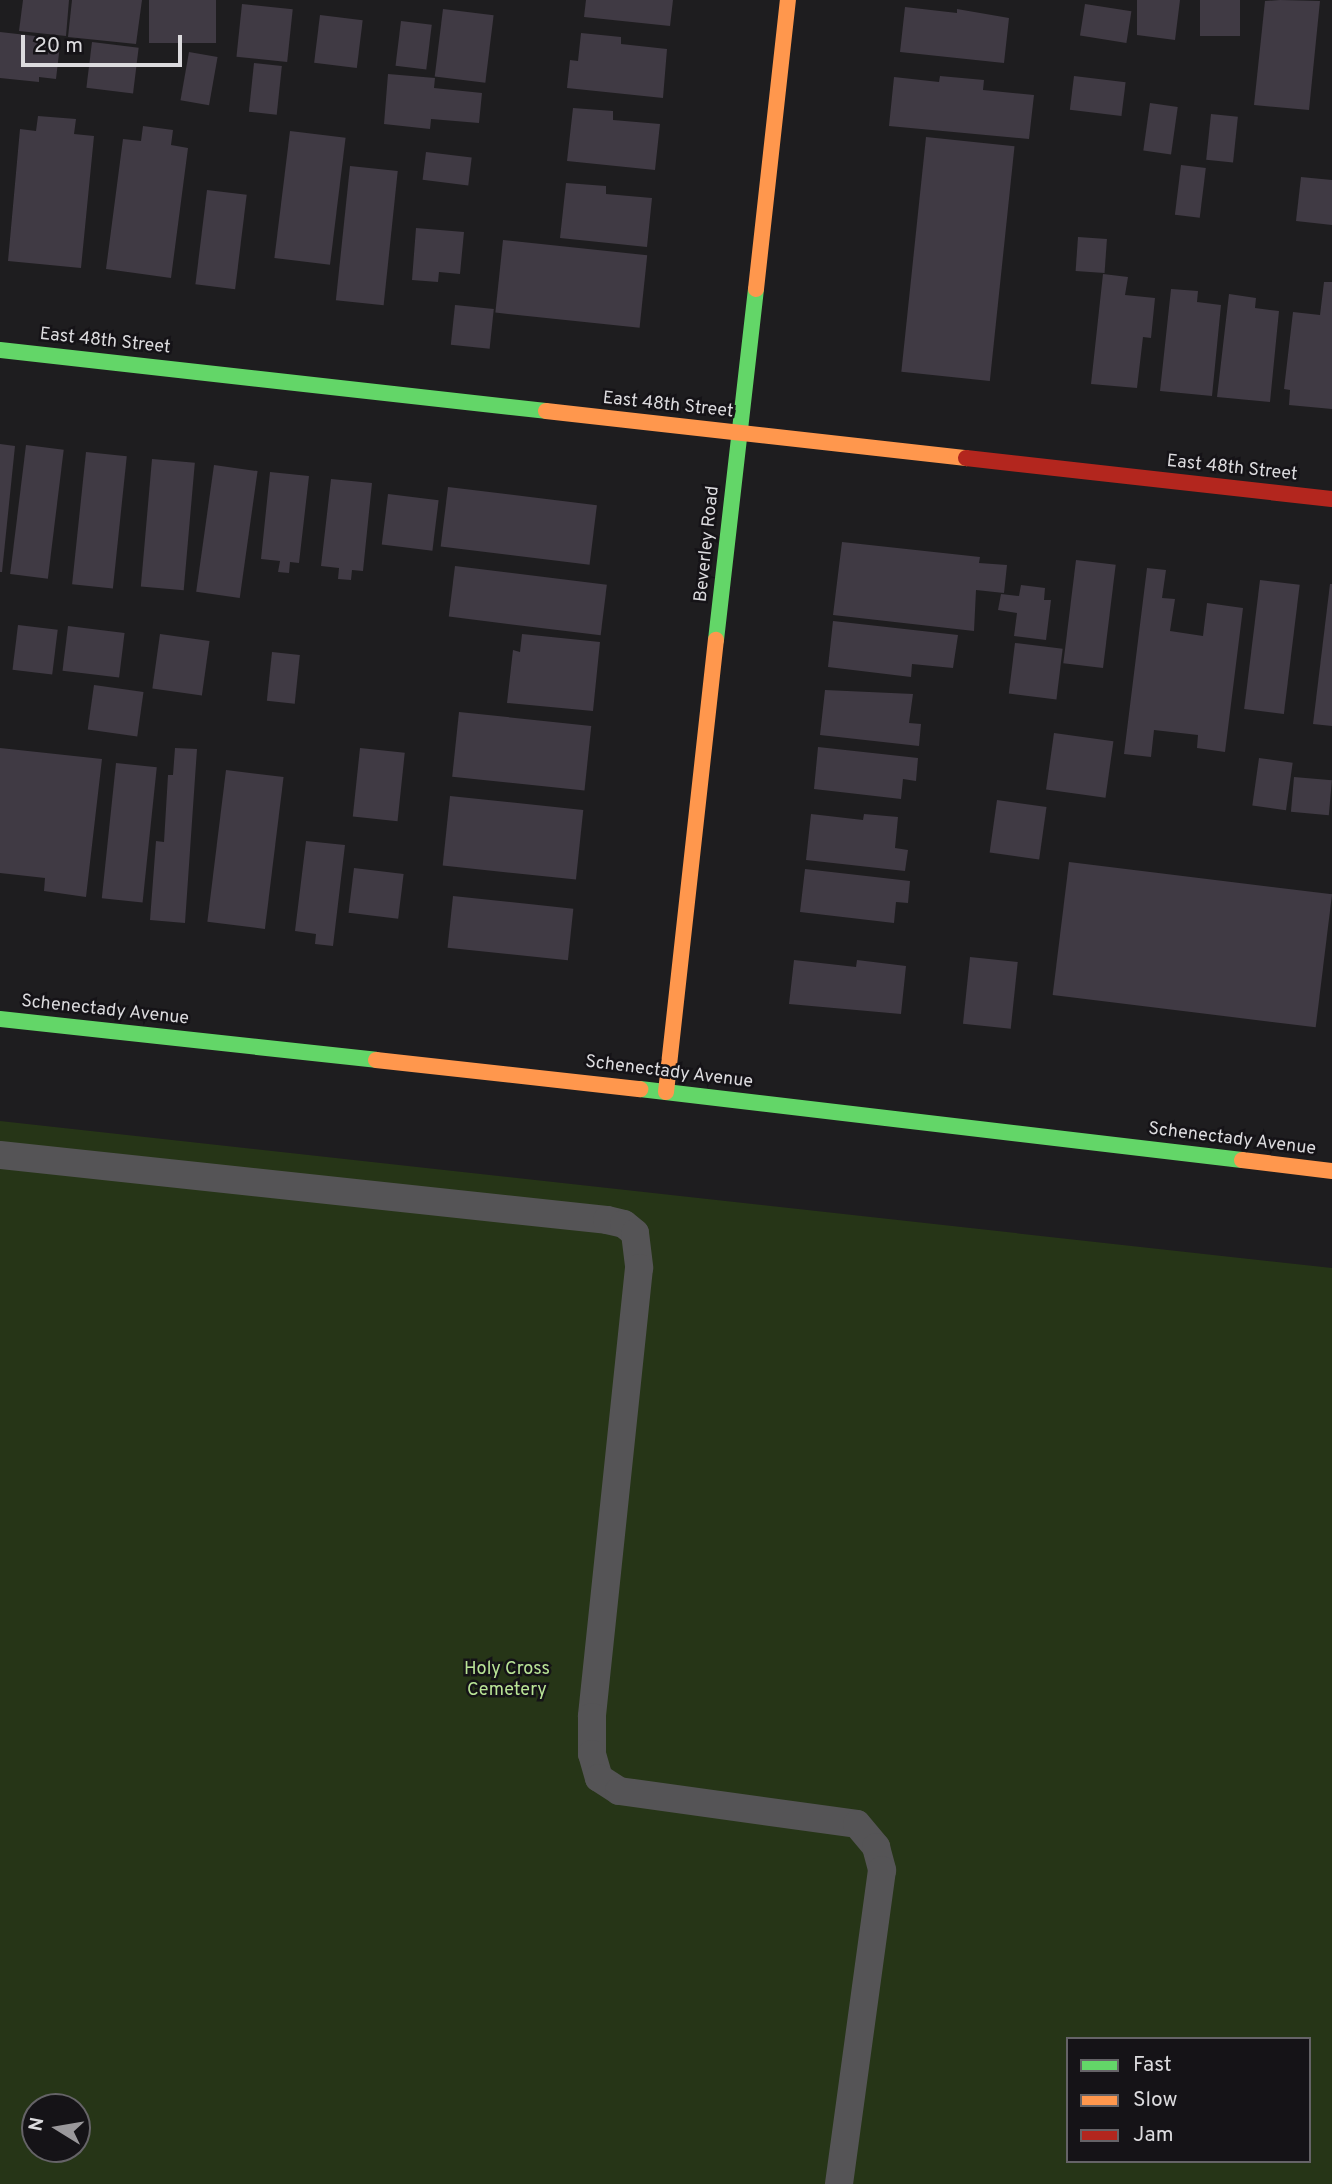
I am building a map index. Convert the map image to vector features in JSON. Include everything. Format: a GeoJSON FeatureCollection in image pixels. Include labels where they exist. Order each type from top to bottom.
{"type":"FeatureCollection","features":[{"type":"Feature","properties":{"kind":"street","name":"Beverley Road"},"geometry":{"type":"LineString","coordinates":[[666,1092],[788,0]]}},
{"type":"Feature","properties":{"kind":"street","name":"East 48th Street"},"geometry":{"type":"LineString","coordinates":[[0,350],[1332,499]]}},
{"type":"Feature","properties":{"kind":"street","name":"Schenectady Avenue"},"geometry":{"type":"LineString","coordinates":[[0,1019],[666,1092],[1332,1171]]}},
{"type":"Feature","properties":{"kind":"lane"},"geometry":{"type":"LineString","coordinates":[[0,1155],[607,1220],[624,1224],[635,1233],[639,1268],[593,1717],[593,1754],[599,1778],[619,1791],[857,1824],[876,1847],[882,1870],[839,2184]]}},
{"type":"Feature","properties":{"kind":"green space","name":"Holy Cross Cemetery"},"geometry":{"type":"Polygon","coordinates":[[[0,1121],[1332,1268],[1332,2184],[0,2184],[0,1121]]]}},
{"type":"Feature","properties":{"kind":"building"},"geometry":{"type":"Polygon","coordinates":[[[23,0],[69,0],[66,36],[19,31],[23,0]]]}},
{"type":"Feature","properties":{"kind":"building"},"geometry":{"type":"Polygon","coordinates":[[[72,0],[142,0],[136,44],[68,37],[72,0]]]}},
{"type":"Feature","properties":{"kind":"building"},"geometry":{"type":"Polygon","coordinates":[[[149,0],[216,0],[216,43],[149,43],[149,0]]]}},
{"type":"Feature","properties":{"kind":"building"},"geometry":{"type":"Polygon","coordinates":[[[586,0],[673,0],[670,26],[584,17],[586,0]]]}},
{"type":"Feature","properties":{"kind":"building"},"geometry":{"type":"Polygon","coordinates":[[[1137,0],[1180,0],[1175,40],[1137,35],[1137,0]]]}},
{"type":"Feature","properties":{"kind":"building"},"geometry":{"type":"Polygon","coordinates":[[[1200,0],[1240,0],[1240,36],[1200,36],[1200,0]]]}},
{"type":"Feature","properties":{"kind":"building"},"geometry":{"type":"Polygon","coordinates":[[[1265,1],[1320,1],[1309,110],[1254,105],[1265,1]]]}},
{"type":"Feature","properties":{"kind":"building"},"geometry":{"type":"Polygon","coordinates":[[[242,4],[293,9],[287,62],[236,57],[242,4]]]}},
{"type":"Feature","properties":{"kind":"building"},"geometry":{"type":"Polygon","coordinates":[[[1085,4],[1131,11],[1126,43],[1080,36],[1085,4]]]}},
{"type":"Feature","properties":{"kind":"building"},"geometry":{"type":"Polygon","coordinates":[[[905,7],[957,13],[957,9],[1009,18],[1004,63],[900,52],[905,7]]]}},
{"type":"Feature","properties":{"kind":"building"},"geometry":{"type":"Polygon","coordinates":[[[443,9],[494,15],[485,83],[435,76],[443,9]]]}},
{"type":"Feature","properties":{"kind":"building"},"geometry":{"type":"Polygon","coordinates":[[[320,15],[363,20],[357,68],[314,63],[320,15]]]}},
{"type":"Feature","properties":{"kind":"building"},"geometry":{"type":"Polygon","coordinates":[[[401,21],[432,25],[426,69],[396,66],[401,21]]]}},
{"type":"Feature","properties":{"kind":"building"},"geometry":{"type":"Polygon","coordinates":[[[0,32],[44,37],[43,43],[60,45],[56,79],[39,77],[39,82],[0,78],[0,32]]]}},
{"type":"Feature","properties":{"kind":"building"},"geometry":{"type":"Polygon","coordinates":[[[581,33],[621,37],[621,44],[667,49],[663,98],[567,88],[570,60],[578,61],[581,33]]]}},
{"type":"Feature","properties":{"kind":"building"},"geometry":{"type":"Polygon","coordinates":[[[92,42],[139,48],[133,93],[86,88],[92,42]]]}},
{"type":"Feature","properties":{"kind":"building"},"geometry":{"type":"Polygon","coordinates":[[[189,52],[218,57],[209,105],[180,100],[189,52]]]}},
{"type":"Feature","properties":{"kind":"building"},"geometry":{"type":"Polygon","coordinates":[[[254,63],[282,66],[277,115],[249,112],[254,63]]]}},
{"type":"Feature","properties":{"kind":"building"},"geometry":{"type":"Polygon","coordinates":[[[388,74],[435,78],[434,88],[482,93],[479,123],[431,119],[430,129],[384,124],[388,74]]]}},
{"type":"Feature","properties":{"kind":"building"},"geometry":{"type":"Polygon","coordinates":[[[940,76],[984,80],[983,90],[1034,95],[1029,139],[889,126],[894,77],[939,82],[940,76]]]}},
{"type":"Feature","properties":{"kind":"building"},"geometry":{"type":"Polygon","coordinates":[[[1074,76],[1126,82],[1121,116],[1070,110],[1074,76]]]}},
{"type":"Feature","properties":{"kind":"building"},"geometry":{"type":"Polygon","coordinates":[[[1150,103],[1178,107],[1171,154],[1143,151],[1150,103]]]}},
{"type":"Feature","properties":{"kind":"building"},"geometry":{"type":"Polygon","coordinates":[[[573,108],[613,111],[613,120],[660,124],[655,170],[567,161],[573,108]]]}},
{"type":"Feature","properties":{"kind":"building"},"geometry":{"type":"Polygon","coordinates":[[[1211,114],[1238,117],[1233,163],[1206,160],[1211,114]]]}},
{"type":"Feature","properties":{"kind":"building"},"geometry":{"type":"Polygon","coordinates":[[[38,116],[76,119],[74,134],[94,136],[81,268],[8,261],[20,129],[36,131],[38,116]]]}},
{"type":"Feature","properties":{"kind":"building"},"geometry":{"type":"Polygon","coordinates":[[[143,126],[173,130],[171,145],[188,148],[171,278],[106,269],[123,139],[141,141],[143,126]]]}},
{"type":"Feature","properties":{"kind":"building"},"geometry":{"type":"Polygon","coordinates":[[[290,131],[346,138],[330,265],[274,258],[290,131]]]}},
{"type":"Feature","properties":{"kind":"building"},"geometry":{"type":"Polygon","coordinates":[[[926,137],[1015,146],[990,381],[901,372],[926,137]]]}},
{"type":"Feature","properties":{"kind":"building"},"geometry":{"type":"Polygon","coordinates":[[[426,152],[472,158],[468,185],[423,180],[426,152]]]}},
{"type":"Feature","properties":{"kind":"building"},"geometry":{"type":"Polygon","coordinates":[[[1181,165],[1206,168],[1200,218],[1175,215],[1181,165]]]}},
{"type":"Feature","properties":{"kind":"building"},"geometry":{"type":"Polygon","coordinates":[[[350,166],[398,171],[384,305],[336,300],[350,166]]]}},
{"type":"Feature","properties":{"kind":"building"},"geometry":{"type":"Polygon","coordinates":[[[1301,177],[1332,180],[1332,225],[1296,221],[1301,177]]]}},
{"type":"Feature","properties":{"kind":"building"},"geometry":{"type":"Polygon","coordinates":[[[566,183],[606,186],[606,194],[652,198],[647,247],[560,238],[566,183]]]}},
{"type":"Feature","properties":{"kind":"building"},"geometry":{"type":"Polygon","coordinates":[[[207,190],[247,195],[235,289],[195,284],[207,190]]]}},
{"type":"Feature","properties":{"kind":"building"},"geometry":{"type":"Polygon","coordinates":[[[416,228],[464,232],[460,274],[439,272],[438,282],[412,280],[416,228]]]}},
{"type":"Feature","properties":{"kind":"building"},"geometry":{"type":"Polygon","coordinates":[[[1078,237],[1107,239],[1105,273],[1076,271],[1078,237]]]}},
{"type":"Feature","properties":{"kind":"building"},"geometry":{"type":"Polygon","coordinates":[[[503,240],[647,255],[640,328],[495,313],[503,240]]]}},
{"type":"Feature","properties":{"kind":"building"},"geometry":{"type":"Polygon","coordinates":[[[1103,274],[1128,277],[1125,295],[1155,298],[1151,338],[1143,337],[1137,388],[1091,384],[1103,274]]]}},
{"type":"Feature","properties":{"kind":"building"},"geometry":{"type":"Polygon","coordinates":[[[1324,282],[1332,282],[1332,409],[1289,405],[1290,390],[1284,389],[1293,312],[1320,315],[1324,282]]]}},
{"type":"Feature","properties":{"kind":"building"},"geometry":{"type":"Polygon","coordinates":[[[1171,289],[1198,291],[1197,302],[1221,305],[1212,396],[1160,391],[1171,289]]]}},
{"type":"Feature","properties":{"kind":"building"},"geometry":{"type":"Polygon","coordinates":[[[1229,294],[1256,298],[1255,308],[1279,311],[1270,402],[1217,397],[1229,294]]]}},
{"type":"Feature","properties":{"kind":"building"},"geometry":{"type":"Polygon","coordinates":[[[455,305],[494,309],[490,349],[451,345],[455,305]]]}},
{"type":"Feature","properties":{"kind":"building"},"geometry":{"type":"Polygon","coordinates":[[[0,444],[15,446],[2,572],[0,572],[0,444]]]}},
{"type":"Feature","properties":{"kind":"building"},"geometry":{"type":"Polygon","coordinates":[[[26,445],[64,450],[48,579],[10,574],[26,445]]]}},
{"type":"Feature","properties":{"kind":"building"},"geometry":{"type":"Polygon","coordinates":[[[86,452],[127,456],[113,589],[72,584],[86,452]]]}},
{"type":"Feature","properties":{"kind":"building"},"geometry":{"type":"Polygon","coordinates":[[[152,459],[195,463],[184,590],[141,587],[152,459]]]}},
{"type":"Feature","properties":{"kind":"building"},"geometry":{"type":"Polygon","coordinates":[[[214,465],[258,471],[240,598],[196,592],[214,465]]]}},
{"type":"Feature","properties":{"kind":"building"},"geometry":{"type":"Polygon","coordinates":[[[270,472],[309,476],[299,563],[290,562],[289,573],[278,572],[280,561],[261,559],[270,472]]]}},
{"type":"Feature","properties":{"kind":"building"},"geometry":{"type":"Polygon","coordinates":[[[331,479],[372,483],[363,571],[352,570],[351,580],[338,579],[339,568],[321,566],[331,479]]]}},
{"type":"Feature","properties":{"kind":"building"},"geometry":{"type":"Polygon","coordinates":[[[448,487],[597,505],[590,565],[441,547],[448,487]]]}},
{"type":"Feature","properties":{"kind":"building"},"geometry":{"type":"Polygon","coordinates":[[[388,494],[439,500],[432,551],[382,545],[388,494]]]}},
{"type":"Feature","properties":{"kind":"building"},"geometry":{"type":"Polygon","coordinates":[[[842,542],[980,557],[979,563],[1007,565],[1004,593],[976,590],[974,631],[833,615],[842,542]]]}},
{"type":"Feature","properties":{"kind":"building"},"geometry":{"type":"Polygon","coordinates":[[[1076,560],[1116,565],[1103,668],[1063,663],[1076,560]]]}},
{"type":"Feature","properties":{"kind":"building"},"geometry":{"type":"Polygon","coordinates":[[[455,566],[607,585],[601,635],[449,617],[455,566]]]}},
{"type":"Feature","properties":{"kind":"building"},"geometry":{"type":"Polygon","coordinates":[[[1147,568],[1166,570],[1162,598],[1175,599],[1170,631],[1203,636],[1207,603],[1243,608],[1225,752],[1197,748],[1198,735],[1154,730],[1151,757],[1124,754],[1147,568]]]}},
{"type":"Feature","properties":{"kind":"building"},"geometry":{"type":"Polygon","coordinates":[[[1260,580],[1300,585],[1284,714],[1244,709],[1260,580]]]}},
{"type":"Feature","properties":{"kind":"building"},"geometry":{"type":"Polygon","coordinates":[[[1332,584],[1332,726],[1313,724],[1332,584]]]}},
{"type":"Feature","properties":{"kind":"building"},"geometry":{"type":"Polygon","coordinates":[[[1021,585],[1045,588],[1044,600],[1051,600],[1046,640],[1014,636],[1017,613],[998,610],[1001,594],[1019,596],[1021,585]]]}},
{"type":"Feature","properties":{"kind":"building"},"geometry":{"type":"Polygon","coordinates":[[[833,621],[958,635],[953,668],[912,664],[911,677],[828,667],[833,621]]]}},
{"type":"Feature","properties":{"kind":"building"},"geometry":{"type":"Polygon","coordinates":[[[18,625],[58,630],[52,675],[13,670],[18,625]]]}},
{"type":"Feature","properties":{"kind":"building"},"geometry":{"type":"Polygon","coordinates":[[[68,626],[125,633],[119,678],[63,671],[68,626]]]}},
{"type":"Feature","properties":{"kind":"building"},"geometry":{"type":"Polygon","coordinates":[[[160,634],[210,641],[202,695],[152,688],[160,634]]]}},
{"type":"Feature","properties":{"kind":"building"},"geometry":{"type":"Polygon","coordinates":[[[522,634],[600,642],[593,711],[507,703],[513,650],[520,652],[522,634]]]}},
{"type":"Feature","properties":{"kind":"building"},"geometry":{"type":"Polygon","coordinates":[[[1015,643],[1063,649],[1056,699],[1009,694],[1015,643]]]}},
{"type":"Feature","properties":{"kind":"building"},"geometry":{"type":"Polygon","coordinates":[[[272,652],[300,655],[295,704],[267,701],[272,652]]]}},
{"type":"Feature","properties":{"kind":"building"},"geometry":{"type":"Polygon","coordinates":[[[94,685],[144,692],[137,737],[88,730],[94,685]]]}},
{"type":"Feature","properties":{"kind":"building"},"geometry":{"type":"Polygon","coordinates":[[[825,690],[913,694],[909,723],[921,724],[919,746],[820,735],[825,690]]]}},
{"type":"Feature","properties":{"kind":"building"},"geometry":{"type":"Polygon","coordinates":[[[459,712],[591,726],[584,791],[452,777],[459,712]]]}},
{"type":"Feature","properties":{"kind":"building"},"geometry":{"type":"Polygon","coordinates":[[[1054,733],[1113,741],[1105,798],[1046,789],[1054,733]]]}},
{"type":"Feature","properties":{"kind":"building"},"geometry":{"type":"Polygon","coordinates":[[[818,747],[918,758],[916,781],[903,779],[901,799],[814,789],[818,747]]]}},
{"type":"Feature","properties":{"kind":"building"},"geometry":{"type":"Polygon","coordinates":[[[0,748],[102,759],[86,897],[44,891],[45,878],[0,873],[0,748]]]}},
{"type":"Feature","properties":{"kind":"building"},"geometry":{"type":"Polygon","coordinates":[[[175,748],[197,749],[185,923],[150,920],[156,841],[164,842],[168,775],[173,775],[175,748]]]}},
{"type":"Feature","properties":{"kind":"building"},"geometry":{"type":"Polygon","coordinates":[[[360,748],[405,753],[398,821],[353,817],[360,748]]]}},
{"type":"Feature","properties":{"kind":"building"},"geometry":{"type":"Polygon","coordinates":[[[1259,758],[1293,763],[1286,810],[1252,806],[1259,758]]]}},
{"type":"Feature","properties":{"kind":"building"},"geometry":{"type":"Polygon","coordinates":[[[116,763],[157,767],[143,903],[102,898],[116,763]]]}},
{"type":"Feature","properties":{"kind":"building"},"geometry":{"type":"Polygon","coordinates":[[[226,770],[284,777],[265,929],[207,922],[226,770]]]}},
{"type":"Feature","properties":{"kind":"building"},"geometry":{"type":"Polygon","coordinates":[[[1294,777],[1332,780],[1329,815],[1291,812],[1294,777]]]}},
{"type":"Feature","properties":{"kind":"building"},"geometry":{"type":"Polygon","coordinates":[[[450,796],[583,810],[576,880],[443,866],[450,796]]]}},
{"type":"Feature","properties":{"kind":"building"},"geometry":{"type":"Polygon","coordinates":[[[997,800],[1047,807],[1039,859],[990,852],[997,800]]]}},
{"type":"Feature","properties":{"kind":"building"},"geometry":{"type":"Polygon","coordinates":[[[811,814],[863,820],[864,814],[898,817],[895,848],[908,850],[905,871],[806,860],[811,814]]]}},
{"type":"Feature","properties":{"kind":"building"},"geometry":{"type":"Polygon","coordinates":[[[306,841],[345,845],[333,946],[315,944],[316,934],[295,931],[306,841]]]}},
{"type":"Feature","properties":{"kind":"building"},"geometry":{"type":"Polygon","coordinates":[[[1069,862],[1332,894],[1316,1027],[1053,995],[1069,862]]]}},
{"type":"Feature","properties":{"kind":"building"},"geometry":{"type":"Polygon","coordinates":[[[354,868],[404,874],[398,919],[349,913],[354,868]]]}},
{"type":"Feature","properties":{"kind":"building"},"geometry":{"type":"Polygon","coordinates":[[[805,869],[910,881],[908,903],[896,902],[894,923],[800,912],[805,869]]]}},
{"type":"Feature","properties":{"kind":"building"},"geometry":{"type":"Polygon","coordinates":[[[453,896],[573,909],[568,960],[448,948],[453,896]]]}},
{"type":"Feature","properties":{"kind":"building"},"geometry":{"type":"Polygon","coordinates":[[[970,957],[1018,962],[1011,1029],[963,1024],[970,957]]]}},
{"type":"Feature","properties":{"kind":"building"},"geometry":{"type":"Polygon","coordinates":[[[794,960],[856,967],[857,960],[906,966],[901,1014],[789,1004],[794,960]]]}},
{"type":"Feature","properties":{"kind":"traffic: fast"},"geometry":{"type":"LineString","coordinates":[[716,640],[756,289]]}},
{"type":"Feature","properties":{"kind":"traffic: fast"},"geometry":{"type":"LineString","coordinates":[[0,350],[546,411]]}},
{"type":"Feature","properties":{"kind":"traffic: fast"},"geometry":{"type":"LineString","coordinates":[[0,1019],[376,1060]]}},
{"type":"Feature","properties":{"kind":"traffic: fast"},"geometry":{"type":"LineString","coordinates":[[640,1089],[1242,1160]]}},
{"type":"Feature","properties":{"kind":"traffic: slow"},"geometry":{"type":"LineString","coordinates":[[756,289],[788,0]]}},
{"type":"Feature","properties":{"kind":"traffic: slow"},"geometry":{"type":"LineString","coordinates":[[546,411],[966,458]]}},
{"type":"Feature","properties":{"kind":"traffic: slow"},"geometry":{"type":"LineString","coordinates":[[666,1092],[716,640]]}},
{"type":"Feature","properties":{"kind":"traffic: slow"},"geometry":{"type":"LineString","coordinates":[[376,1060],[640,1089]]}},
{"type":"Feature","properties":{"kind":"traffic: slow"},"geometry":{"type":"LineString","coordinates":[[1242,1160],[1332,1171]]}},
{"type":"Feature","properties":{"kind":"traffic: jam"},"geometry":{"type":"LineString","coordinates":[[966,458],[1332,499]]}}]}
